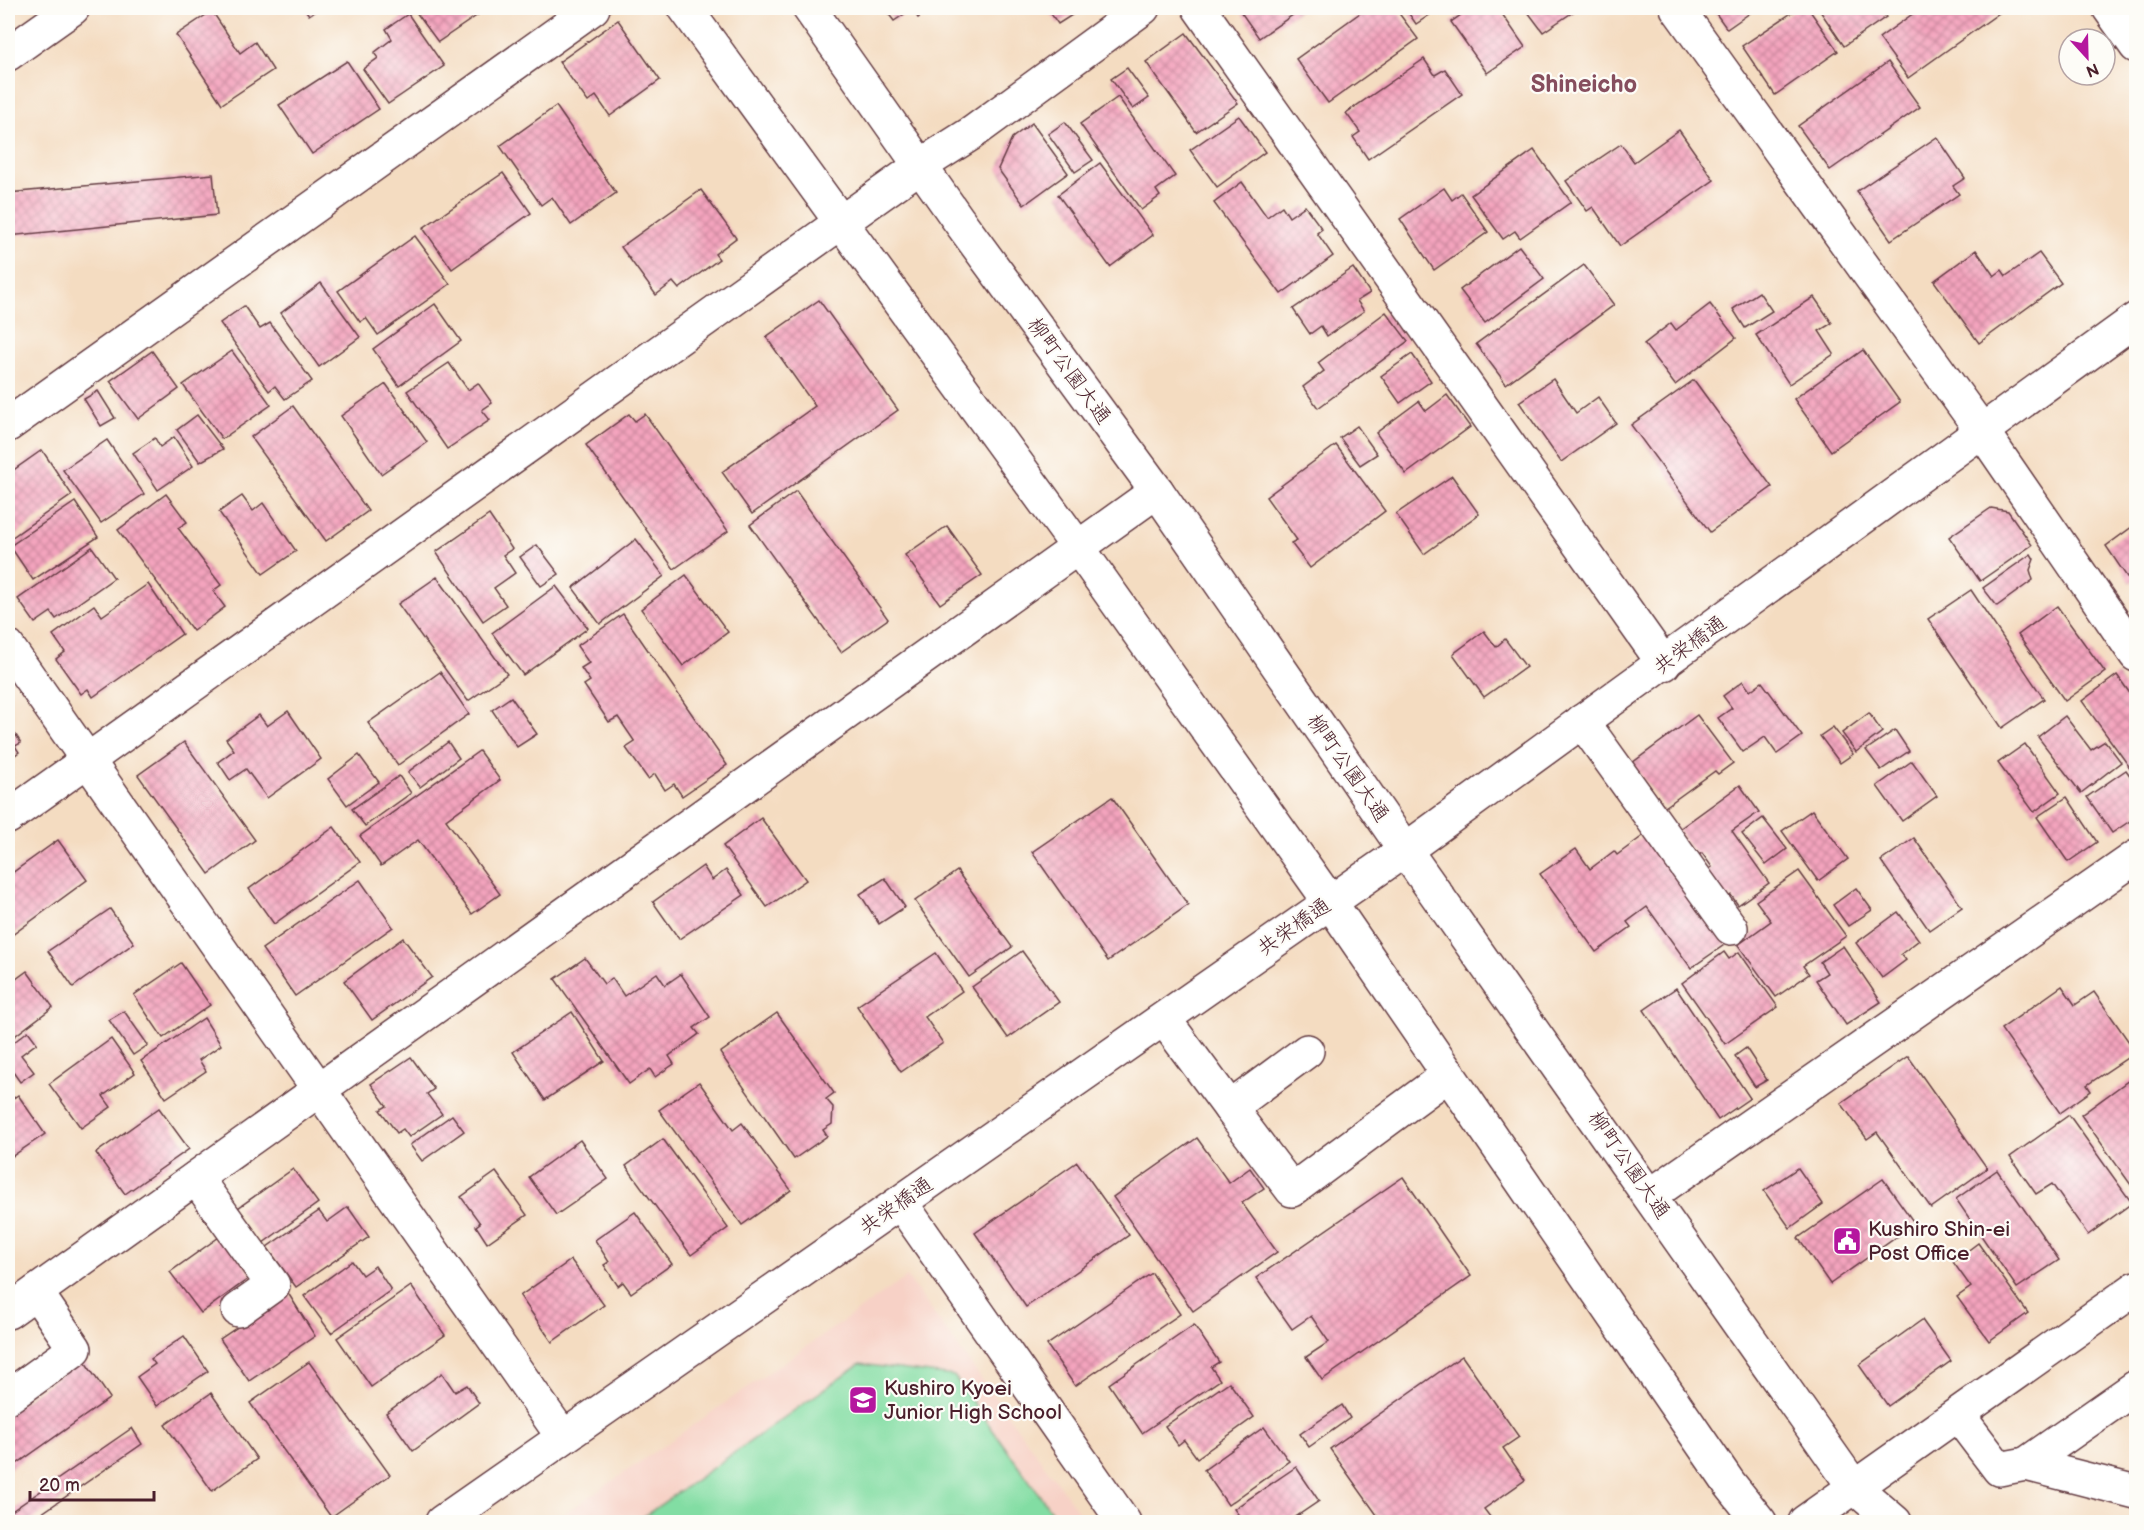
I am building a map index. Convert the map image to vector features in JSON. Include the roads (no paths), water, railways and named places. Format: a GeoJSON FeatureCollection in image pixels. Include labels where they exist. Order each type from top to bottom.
{"type":"FeatureCollection","features":[{"type":"Feature","properties":{"kind":"street"},"geometry":{"type":"LineString","coordinates":[[8,54],[73,8]]}},
{"type":"Feature","properties":{"kind":"street"},"geometry":{"type":"LineString","coordinates":[[8,425],[593,8]]}},
{"type":"Feature","properties":{"kind":"street"},"geometry":{"type":"LineString","coordinates":[[686,8],[1079,549],[1330,902],[1730,1483],[1760,1522]]}},
{"type":"Feature","properties":{"kind":"street","name":"柳町公園大通"},"geometry":{"type":"LineString","coordinates":[[808,8],[1157,491],[1405,850],[1651,1195],[1854,1487],[1895,1522]]}},
{"type":"Feature","properties":{"kind":"street"},"geometry":{"type":"LineString","coordinates":[[8,817],[920,166],[972,133],[1143,8]]}},
{"type":"Feature","properties":{"kind":"street"},"geometry":{"type":"LineString","coordinates":[[1198,8],[1664,664]]}},
{"type":"Feature","properties":{"kind":"street"},"geometry":{"type":"LineString","coordinates":[[1677,8],[1982,431],[2136,655]]}},
{"type":"Feature","properties":{"kind":"street"},"geometry":{"type":"LineString","coordinates":[[2109,8],[2136,46]]}},
{"type":"Feature","properties":{"kind":"street","name":"共栄橋通"},"geometry":{"type":"LineString","coordinates":[[442,1522],[1405,850],[2136,319]]}},
{"type":"Feature","properties":{"kind":"street"},"geometry":{"type":"LineString","coordinates":[[8,1312],[1079,549],[1157,491]]}},
{"type":"Feature","properties":{"kind":"street"},"geometry":{"type":"LineString","coordinates":[[8,647],[563,1437]]}},
{"type":"Feature","properties":{"kind":"street"},"geometry":{"type":"LineString","coordinates":[[1582,721],[1731,928]]}},
{"type":"Feature","properties":{"kind":"street"},"geometry":{"type":"LineString","coordinates":[[1651,1195],[2136,857]]}},
{"type":"Feature","properties":{"kind":"street"},"geometry":{"type":"LineString","coordinates":[[1164,1019],[1292,1190],[1449,1074]]}},
{"type":"Feature","properties":{"kind":"street"},"geometry":{"type":"LineString","coordinates":[[1230,1108],[1307,1051]]}},
{"type":"Feature","properties":{"kind":"street"},"geometry":{"type":"LineString","coordinates":[[196,1178],[273,1285],[238,1310]]}},
{"type":"Feature","properties":{"kind":"street"},"geometry":{"type":"LineString","coordinates":[[901,1203],[1124,1522]]}},
{"type":"Feature","properties":{"kind":"street"},"geometry":{"type":"LineString","coordinates":[[8,1397],[75,1349],[36,1292]]}},
{"type":"Feature","properties":{"kind":"street"},"geometry":{"type":"LineString","coordinates":[[1805,1522],[2133,1297]]}},
{"type":"Feature","properties":{"kind":"street"},"geometry":{"type":"LineString","coordinates":[[1958,1415],[1999,1469],[2026,1464],[2136,1387]]}},
{"type":"Feature","properties":{"kind":"street"},"geometry":{"type":"LineString","coordinates":[[2026,1464],[2136,1492]]}},
{"type":"Feature","properties":{"kind":"place","name":"Kushiro Shin-ei Post Office"},"geometry":{"type":"Point","coordinates":[1847,1241]}},
{"type":"Feature","properties":{"kind":"place","name":"Kushiro Kyoei Junior High School"},"geometry":{"type":"Point","coordinates":[863,1400]}},
{"type":"Feature","properties":{"kind":"district","name":"Shineicho"},"geometry":{"type":"Point","coordinates":[1584,84]}}]}
